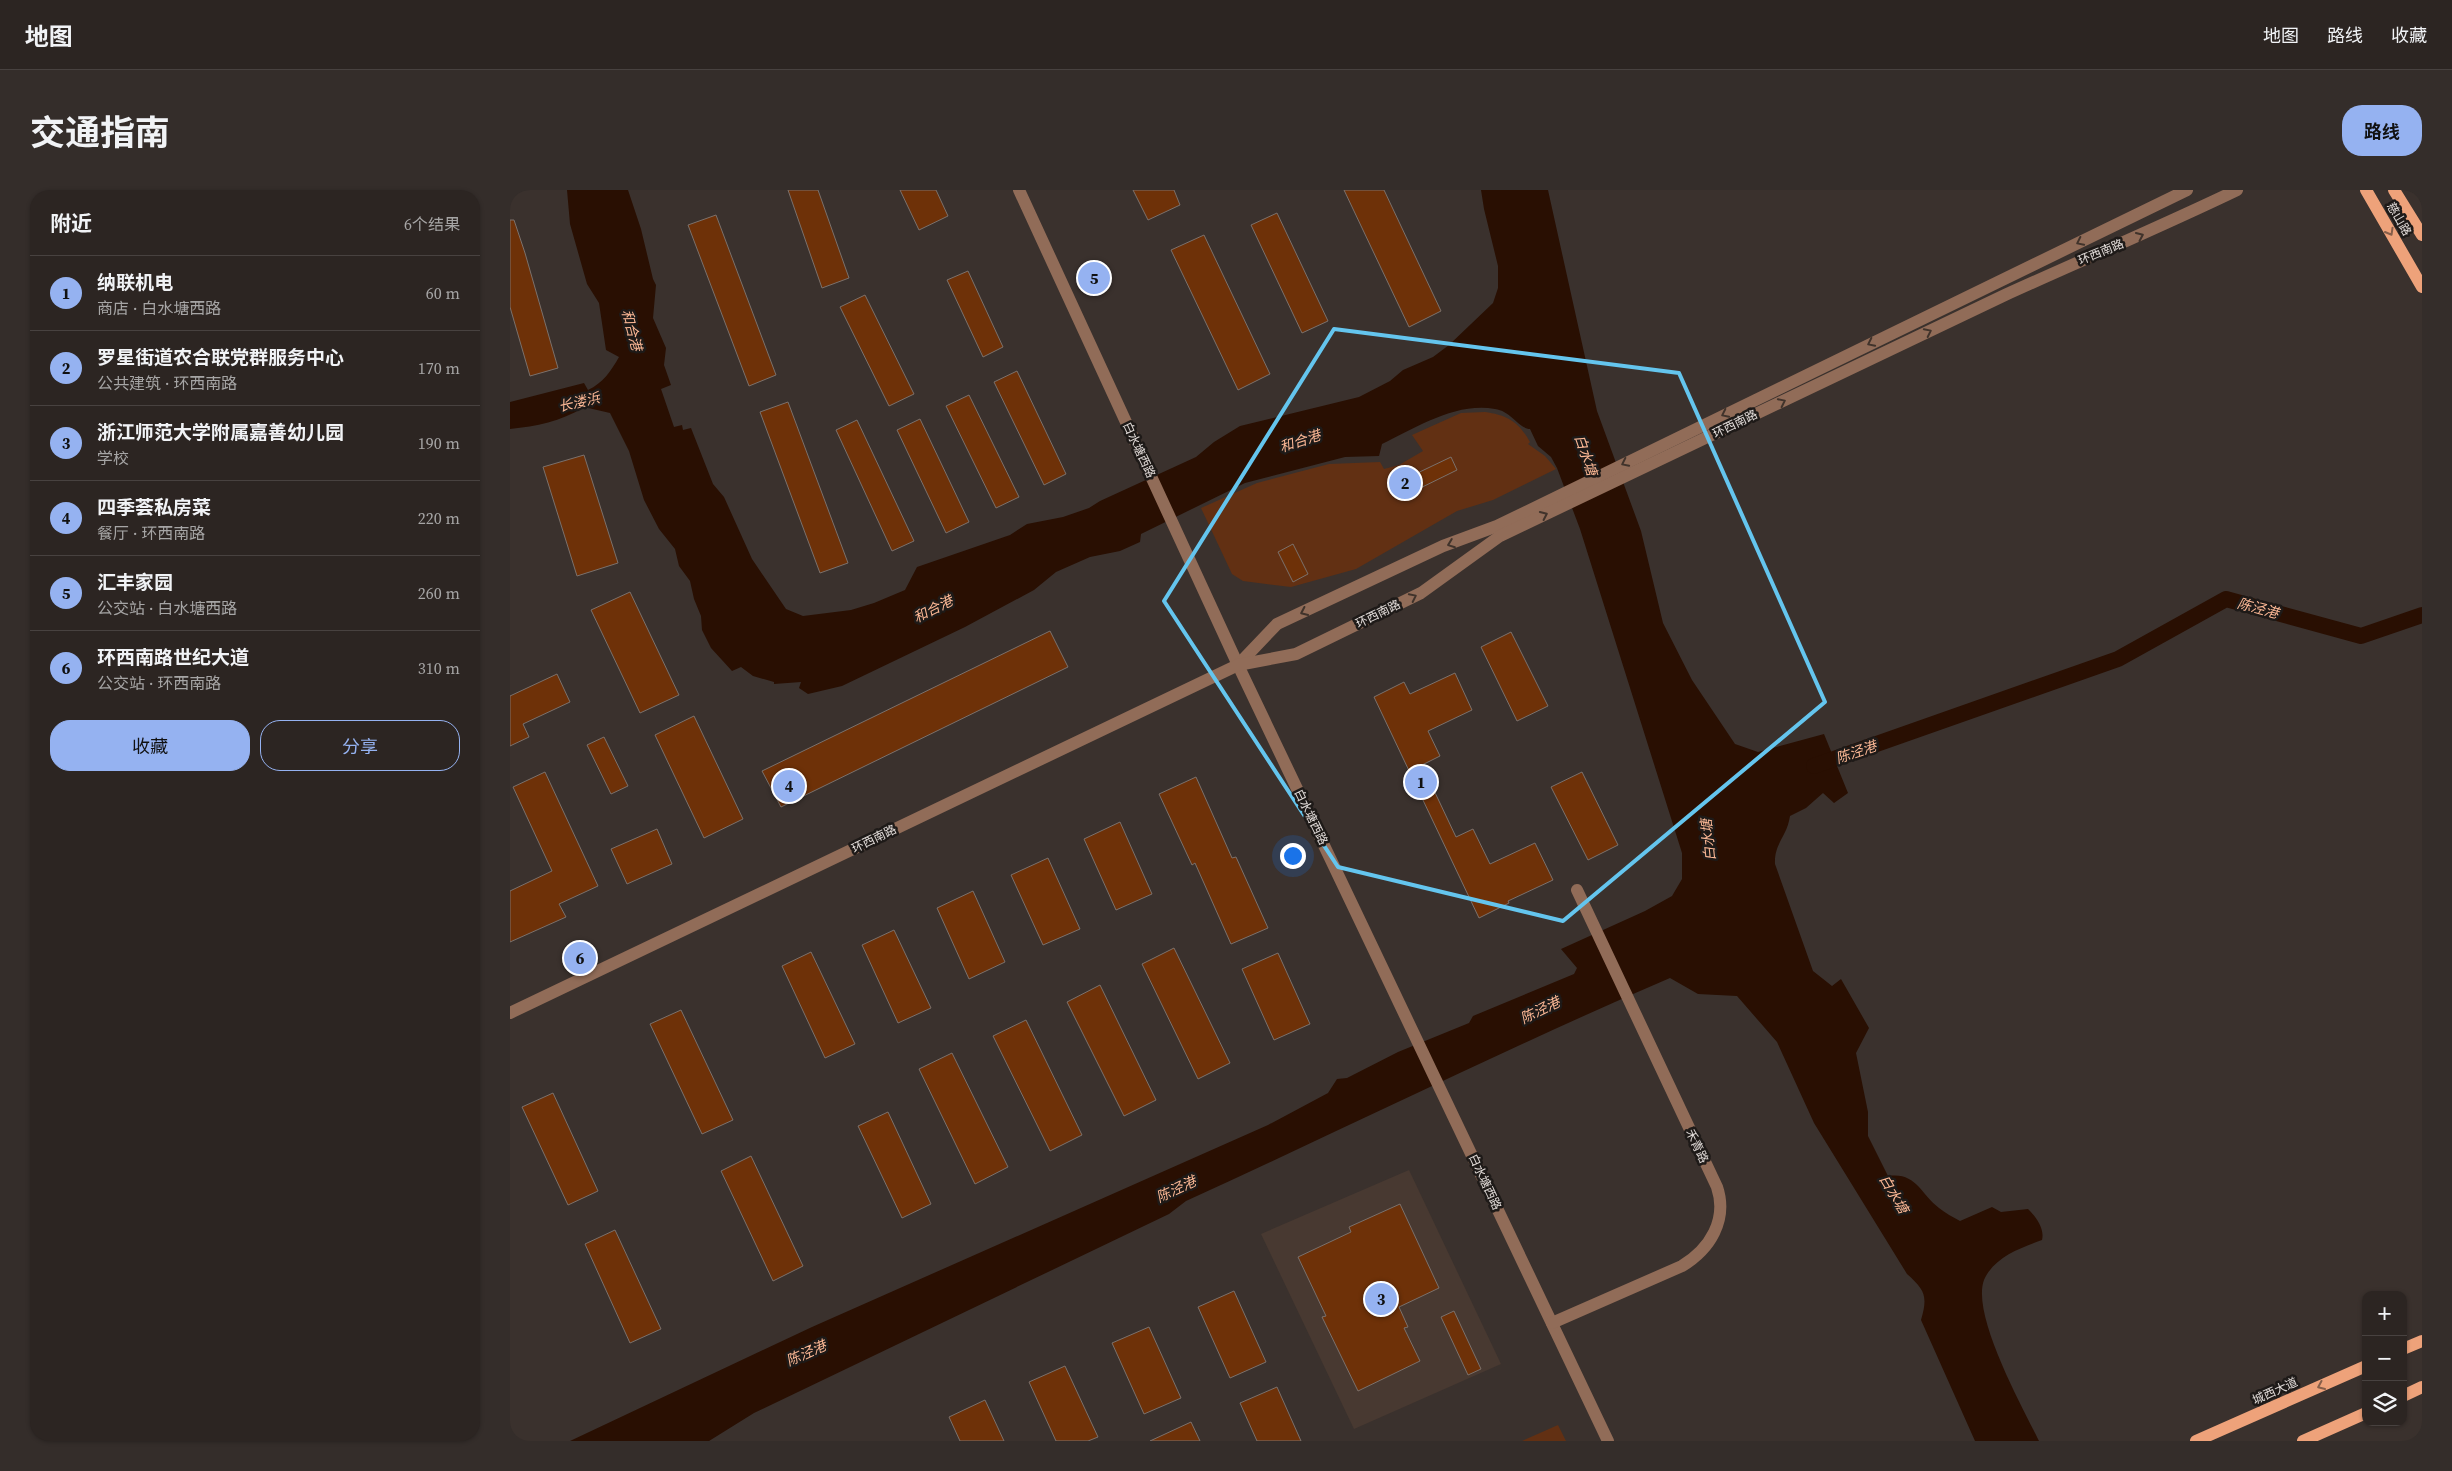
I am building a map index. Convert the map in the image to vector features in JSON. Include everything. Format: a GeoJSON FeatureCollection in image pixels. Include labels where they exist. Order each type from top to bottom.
{"type":"FeatureCollection","features":[{"type":"Feature","properties":{"kind":"main road","name":"慈山路"},"geometry":{"type":"LineString","coordinates":[[2366,190],[2422,287]]}},
{"type":"Feature","properties":{"kind":"main road","name":"慈山路"},"geometry":{"type":"LineString","coordinates":[[2394,190],[2422,234]]}},
{"type":"Feature","properties":{"kind":"main road"},"geometry":{"type":"LineString","coordinates":[[2407,1347],[2422,1341]]}},
{"type":"Feature","properties":{"kind":"main road","name":"城西大道"},"geometry":{"type":"LineString","coordinates":[[2196,1441],[2362,1368]]}},
{"type":"Feature","properties":{"kind":"main road"},"geometry":{"type":"LineString","coordinates":[[2407,1394],[2422,1388]]}},
{"type":"Feature","properties":{"kind":"main road"},"geometry":{"type":"LineString","coordinates":[[2303,1441],[2362,1415]]}},
{"type":"Feature","properties":{"kind":"street","name":"白水塘西路"},"geometry":{"type":"LineString","coordinates":[[1019,190],[1238,665],[1608,1441]]}},
{"type":"Feature","properties":{"kind":"street","name":"环西南路"},"geometry":{"type":"LineString","coordinates":[[1238,665],[1277,624],[1444,546],[1498,531],[2187,190]]}},
{"type":"Feature","properties":{"kind":"street","name":"环西南路"},"geometry":{"type":"LineString","coordinates":[[1671,447],[2084,259],[2138,237],[2238,190]]}},
{"type":"Feature","properties":{"kind":"street","name":"环西南路"},"geometry":{"type":"LineString","coordinates":[[510,1012],[1238,665],[1296,654],[1421,593],[1498,531]]}},
{"type":"Feature","properties":{"kind":"street","name":"禾青路"},"geometry":{"type":"LineString","coordinates":[[1552,1323],[1682,1266],[1697,1257],[1709,1243],[1716,1228],[1720,1197],[1717,1187],[1576,890]]}},
{"type":"Feature","properties":{"kind":"highlighted area"},"geometry":{"type":"Polygon","coordinates":[[[1334,329],[1679,373],[1825,702],[1563,921],[1338,867],[1164,601],[1334,329]]]}},
{"type":"Feature","properties":{"kind":"shaded area"},"geometry":{"type":"Polygon","coordinates":[[[1485,412],[1500,415],[1517,425],[1526,435],[1530,442],[1528,444],[1545,456],[1556,469],[1493,500],[1457,511],[1356,569],[1291,587],[1243,581],[1232,574],[1201,508],[1257,483],[1329,464],[1380,462],[1384,469],[1399,465],[1423,451],[1412,435],[1461,413],[1485,412]]]}},
{"type":"Feature","properties":{"kind":"shaded area"},"geometry":{"type":"Polygon","coordinates":[[[1409,1170],[1501,1364],[1354,1429],[1261,1234],[1409,1170]]]}},
{"type":"Feature","properties":{"kind":"shaded area"},"geometry":{"type":"Polygon","coordinates":[[[1558,1425],[1566,1441],[1522,1441],[1558,1425]]]}},
{"type":"Feature","properties":{"kind":"water"},"geometry":{"type":"Polygon","coordinates":[[[567,190],[628,190],[656,285],[653,318],[666,348],[664,365],[671,385],[661,389],[674,427],[682,425],[683,430],[691,428],[713,484],[724,497],[752,559],[786,609],[803,616],[851,610],[874,603],[905,590],[917,567],[1010,535],[1027,524],[1063,517],[1089,508],[1100,501],[1196,457],[1214,442],[1240,426],[1359,397],[1390,381],[1403,370],[1433,357],[1449,345],[1493,303],[1498,288],[1498,266],[1481,190],[1548,190],[1597,411],[1641,531],[1663,623],[1692,680],[1735,744],[1758,752],[1824,734],[1848,793],[1834,803],[1823,793],[1806,808],[1790,816],[1776,851],[1775,864],[1813,971],[1832,986],[1841,979],[1869,1028],[1856,1053],[1868,1112],[1868,1136],[1888,1176],[1905,1177],[1911,1180],[1939,1208],[1960,1221],[1992,1207],[2001,1212],[2028,1209],[2041,1227],[2042,1240],[2009,1254],[1988,1272],[1984,1280],[1982,1296],[1991,1338],[2011,1385],[2039,1441],[1975,1441],[1921,1320],[1924,1299],[1921,1289],[1907,1274],[1814,1123],[1777,1042],[1737,996],[1698,994],[1670,978],[1488,1060],[1186,1201],[1169,1214],[754,1413],[709,1441],[570,1441],[812,1327],[1268,1125],[1328,1093],[1337,1079],[1347,1078],[1398,1052],[1469,1023],[1473,1016],[1574,974],[1577,968],[1561,949],[1645,911],[1672,896],[1682,879],[1682,853],[1580,529],[1557,468],[1551,457],[1538,446],[1530,429],[1522,426],[1501,410],[1465,409],[1436,418],[1382,444],[1379,456],[1345,457],[1245,483],[1141,534],[1140,542],[1120,551],[1090,557],[1056,572],[1034,590],[965,627],[842,686],[808,694],[799,688],[801,682],[774,684],[774,682],[753,676],[741,667],[732,671],[711,648],[702,630],[701,616],[694,599],[690,581],[679,566],[675,549],[659,529],[644,500],[629,451],[610,413],[584,407],[548,423],[510,429],[510,402],[584,383],[588,390],[606,376],[619,357],[606,350],[599,303],[587,284],[570,224],[567,190]]]}},
{"type":"Feature","properties":{"kind":"building"},"geometry":{"type":"Polygon","coordinates":[[[788,190],[818,190],[849,278],[822,288],[788,190]]]}},
{"type":"Feature","properties":{"kind":"building"},"geometry":{"type":"Polygon","coordinates":[[[900,190],[936,190],[948,216],[919,230],[900,190]]]}},
{"type":"Feature","properties":{"kind":"building"},"geometry":{"type":"Polygon","coordinates":[[[1133,190],[1174,190],[1180,205],[1148,220],[1133,190]]]}},
{"type":"Feature","properties":{"kind":"building"},"geometry":{"type":"Polygon","coordinates":[[[1344,190],[1384,190],[1441,311],[1409,327],[1344,190]]]}},
{"type":"Feature","properties":{"kind":"building"},"geometry":{"type":"Polygon","coordinates":[[[1277,213],[1328,321],[1302,333],[1251,225],[1277,213]]]}},
{"type":"Feature","properties":{"kind":"building"},"geometry":{"type":"Polygon","coordinates":[[[716,215],[776,375],[749,386],[688,225],[716,215]]]}},
{"type":"Feature","properties":{"kind":"building"},"geometry":{"type":"Polygon","coordinates":[[[510,220],[514,220],[525,253],[558,368],[530,376],[510,307],[510,220]]]}},
{"type":"Feature","properties":{"kind":"building"},"geometry":{"type":"Polygon","coordinates":[[[1204,235],[1270,374],[1238,390],[1171,250],[1204,235]]]}},
{"type":"Feature","properties":{"kind":"building"},"geometry":{"type":"Polygon","coordinates":[[[968,271],[1003,347],[983,357],[947,280],[968,271]]]}},
{"type":"Feature","properties":{"kind":"building"},"geometry":{"type":"Polygon","coordinates":[[[865,295],[914,394],[889,406],[840,307],[865,295]]]}},
{"type":"Feature","properties":{"kind":"building"},"geometry":{"type":"Polygon","coordinates":[[[1017,371],[1066,474],[1044,485],[994,382],[1017,371]]]}},
{"type":"Feature","properties":{"kind":"building"},"geometry":{"type":"Polygon","coordinates":[[[969,395],[1019,497],[996,508],[946,406],[969,395]]]}},
{"type":"Feature","properties":{"kind":"building"},"geometry":{"type":"Polygon","coordinates":[[[788,402],[848,563],[820,573],[760,412],[788,402]]]}},
{"type":"Feature","properties":{"kind":"building"},"geometry":{"type":"Polygon","coordinates":[[[920,419],[969,522],[946,533],[897,430],[920,419]]]}},
{"type":"Feature","properties":{"kind":"building"},"geometry":{"type":"Polygon","coordinates":[[[857,420],[914,541],[892,551],[836,430],[857,420]]]}},
{"type":"Feature","properties":{"kind":"building"},"geometry":{"type":"Polygon","coordinates":[[[584,455],[618,563],[577,576],[543,467],[584,455]]]}},
{"type":"Feature","properties":{"kind":"building"},"geometry":{"type":"Polygon","coordinates":[[[1451,457],[1457,470],[1402,497],[1391,477],[1403,471],[1407,478],[1451,457]]]}},
{"type":"Feature","properties":{"kind":"building"},"geometry":{"type":"Polygon","coordinates":[[[1293,544],[1308,574],[1293,582],[1278,552],[1293,544]]]}},
{"type":"Feature","properties":{"kind":"building"},"geometry":{"type":"Polygon","coordinates":[[[630,592],[679,695],[640,713],[591,610],[630,592]]]}},
{"type":"Feature","properties":{"kind":"building"},"geometry":{"type":"Polygon","coordinates":[[[1050,631],[1068,667],[781,807],[762,771],[1050,631]]]}},
{"type":"Feature","properties":{"kind":"building"},"geometry":{"type":"Polygon","coordinates":[[[1511,632],[1548,706],[1517,721],[1481,647],[1511,632]]]}},
{"type":"Feature","properties":{"kind":"building"},"geometry":{"type":"Polygon","coordinates":[[[1455,673],[1472,710],[1428,731],[1440,756],[1422,765],[1456,837],[1473,829],[1490,864],[1535,843],[1553,880],[1508,901],[1509,903],[1479,918],[1374,697],[1404,682],[1410,694],[1455,673]]]}},
{"type":"Feature","properties":{"kind":"building"},"geometry":{"type":"Polygon","coordinates":[[[557,674],[570,702],[523,724],[529,737],[510,746],[510,696],[557,674]]]}},
{"type":"Feature","properties":{"kind":"building"},"geometry":{"type":"Polygon","coordinates":[[[694,716],[743,819],[704,838],[655,735],[694,716]]]}},
{"type":"Feature","properties":{"kind":"building"},"geometry":{"type":"Polygon","coordinates":[[[604,737],[628,786],[611,794],[587,745],[604,737]]]}},
{"type":"Feature","properties":{"kind":"building"},"geometry":{"type":"Polygon","coordinates":[[[545,772],[598,886],[559,904],[566,917],[510,942],[510,891],[552,871],[513,787],[545,772]]]}},
{"type":"Feature","properties":{"kind":"building"},"geometry":{"type":"Polygon","coordinates":[[[1582,772],[1618,845],[1588,860],[1551,787],[1582,772]]]}},
{"type":"Feature","properties":{"kind":"building"},"geometry":{"type":"Polygon","coordinates":[[[1196,777],[1232,858],[1236,857],[1268,928],[1231,944],[1195,863],[1192,865],[1159,794],[1196,777]]]}},
{"type":"Feature","properties":{"kind":"building"},"geometry":{"type":"Polygon","coordinates":[[[1120,822],[1152,894],[1116,910],[1084,839],[1120,822]]]}},
{"type":"Feature","properties":{"kind":"building"},"geometry":{"type":"Polygon","coordinates":[[[657,829],[672,864],[627,884],[611,849],[657,829]]]}},
{"type":"Feature","properties":{"kind":"building"},"geometry":{"type":"Polygon","coordinates":[[[1048,858],[1080,929],[1043,945],[1011,875],[1048,858]]]}},
{"type":"Feature","properties":{"kind":"building"},"geometry":{"type":"Polygon","coordinates":[[[973,891],[1005,962],[969,979],[937,908],[973,891]]]}},
{"type":"Feature","properties":{"kind":"building"},"geometry":{"type":"Polygon","coordinates":[[[894,930],[931,1008],[898,1023],[862,945],[894,930]]]}},
{"type":"Feature","properties":{"kind":"building"},"geometry":{"type":"Polygon","coordinates":[[[1174,948],[1230,1063],[1198,1079],[1142,964],[1174,948]]]}},
{"type":"Feature","properties":{"kind":"building"},"geometry":{"type":"Polygon","coordinates":[[[811,952],[855,1044],[825,1058],[782,966],[811,952]]]}},
{"type":"Feature","properties":{"kind":"building"},"geometry":{"type":"Polygon","coordinates":[[[1278,953],[1310,1024],[1274,1040],[1242,969],[1278,953]]]}},
{"type":"Feature","properties":{"kind":"building"},"geometry":{"type":"Polygon","coordinates":[[[1100,985],[1156,1100],[1124,1116],[1067,1002],[1100,985]]]}},
{"type":"Feature","properties":{"kind":"building"},"geometry":{"type":"Polygon","coordinates":[[[681,1010],[733,1120],[702,1134],[650,1024],[681,1010]]]}},
{"type":"Feature","properties":{"kind":"building"},"geometry":{"type":"Polygon","coordinates":[[[1026,1020],[1082,1135],[1050,1151],[993,1036],[1026,1020]]]}},
{"type":"Feature","properties":{"kind":"building"},"geometry":{"type":"Polygon","coordinates":[[[952,1053],[1008,1167],[975,1184],[919,1069],[952,1053]]]}},
{"type":"Feature","properties":{"kind":"building"},"geometry":{"type":"Polygon","coordinates":[[[553,1093],[598,1191],[568,1205],[522,1107],[553,1093]]]}},
{"type":"Feature","properties":{"kind":"building"},"geometry":{"type":"Polygon","coordinates":[[[888,1112],[931,1204],[902,1218],[858,1126],[888,1112]]]}},
{"type":"Feature","properties":{"kind":"building"},"geometry":{"type":"Polygon","coordinates":[[[751,1156],[803,1266],[773,1281],[721,1171],[751,1156]]]}},
{"type":"Feature","properties":{"kind":"building"},"geometry":{"type":"Polygon","coordinates":[[[1400,1204],[1439,1288],[1399,1307],[1408,1327],[1404,1328],[1420,1361],[1358,1391],[1322,1317],[1326,1316],[1298,1257],[1351,1232],[1349,1227],[1400,1204]]]}},
{"type":"Feature","properties":{"kind":"building"},"geometry":{"type":"Polygon","coordinates":[[[615,1230],[661,1329],[630,1343],[585,1244],[615,1230]]]}},
{"type":"Feature","properties":{"kind":"building"},"geometry":{"type":"Polygon","coordinates":[[[1234,1291],[1266,1362],[1230,1378],[1198,1307],[1234,1291]]]}},
{"type":"Feature","properties":{"kind":"building"},"geometry":{"type":"Polygon","coordinates":[[[1454,1311],[1481,1369],[1468,1375],[1441,1317],[1454,1311]]]}},
{"type":"Feature","properties":{"kind":"building"},"geometry":{"type":"Polygon","coordinates":[[[1149,1327],[1181,1398],[1144,1414],[1112,1343],[1149,1327]]]}},
{"type":"Feature","properties":{"kind":"building"},"geometry":{"type":"Polygon","coordinates":[[[1065,1366],[1098,1437],[1088,1441],[1056,1441],[1029,1382],[1065,1366]]]}},
{"type":"Feature","properties":{"kind":"building"},"geometry":{"type":"Polygon","coordinates":[[[1277,1387],[1301,1441],[1257,1441],[1240,1403],[1277,1387]]]}},
{"type":"Feature","properties":{"kind":"building"},"geometry":{"type":"Polygon","coordinates":[[[985,1400],[1004,1441],[960,1441],[949,1417],[985,1400]]]}},
{"type":"Feature","properties":{"kind":"building"},"geometry":{"type":"Polygon","coordinates":[[[1191,1422],[1200,1441],[1150,1441],[1191,1422]]]}},
{"type":"Feature","properties":{"kind":"waterway","name":"陈泾港"},"geometry":{"type":"LineString","coordinates":[[1814,766],[2118,659],[2226,599],[2361,636],[2422,615]]}},
{"type":"Feature","properties":{"kind":"place","name":"汇丰家园"},"geometry":{"type":"Point","coordinates":[1094,278]}},
{"type":"Feature","properties":{"kind":"place","name":"罗星街道农合联党群服务中心"},"geometry":{"type":"Point","coordinates":[1405,483]}},
{"type":"Feature","properties":{"kind":"place","name":"纳联机电"},"geometry":{"type":"Point","coordinates":[1421,782]}},
{"type":"Feature","properties":{"kind":"place","name":"四季荟私房菜"},"geometry":{"type":"Point","coordinates":[789,786]}},
{"type":"Feature","properties":{"kind":"place","name":"环西南路世纪大道"},"geometry":{"type":"Point","coordinates":[580,958]}},
{"type":"Feature","properties":{"kind":"place","name":"浙江师范大学附属嘉善幼儿园"},"geometry":{"type":"Point","coordinates":[1381,1299]}},
{"type":"Feature","properties":{"kind":"water label","name":"和合港"},"geometry":{"type":"Point","coordinates":[632,330]}},
{"type":"Feature","properties":{"kind":"water label","name":"长溇浜"},"geometry":{"type":"Point","coordinates":[579,402]}},
{"type":"Feature","properties":{"kind":"water label","name":"和合港"},"geometry":{"type":"Point","coordinates":[1300,441]}},
{"type":"Feature","properties":{"kind":"water label","name":"白水塘"},"geometry":{"type":"Point","coordinates":[1586,455]}},
{"type":"Feature","properties":{"kind":"water label","name":"和合港"},"geometry":{"type":"Point","coordinates":[933,609]}},
{"type":"Feature","properties":{"kind":"water label","name":"白水塘"},"geometry":{"type":"Point","coordinates":[1708,840]}},
{"type":"Feature","properties":{"kind":"water label","name":"白水塘"},"geometry":{"type":"Point","coordinates":[1894,1194]}}]}
